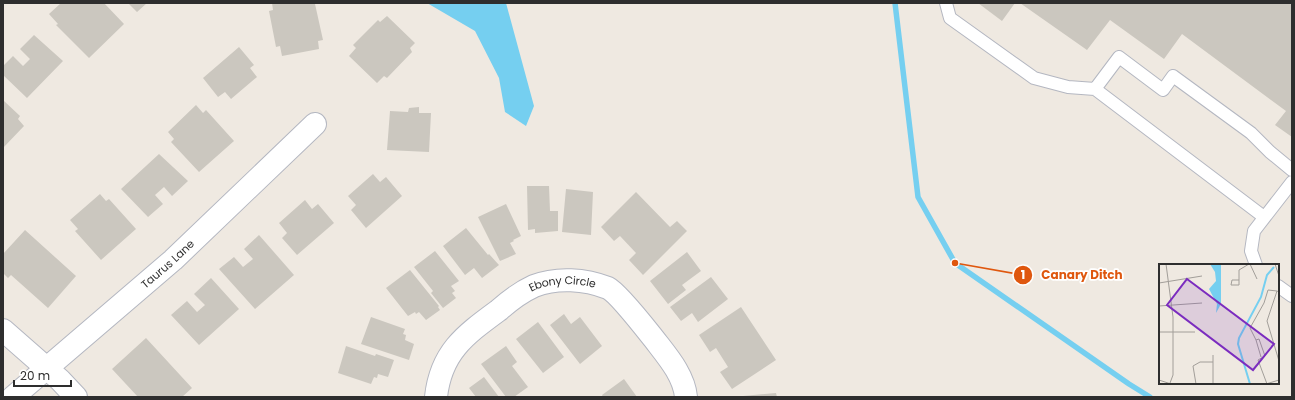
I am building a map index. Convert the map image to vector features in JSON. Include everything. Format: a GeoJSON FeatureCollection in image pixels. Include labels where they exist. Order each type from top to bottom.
{"type":"FeatureCollection","features":[{"type":"Feature","properties":{"kind":"street","name":"Taurus Lane"},"geometry":{"type":"LineString","coordinates":[[13,397],[173,260],[315,124]]}},
{"type":"Feature","properties":{"kind":"street","name":"Ebony Circle"},"geometry":{"type":"LineString","coordinates":[[436,397],[438,382],[445,362],[458,343],[477,326],[514,298],[534,286],[554,281],[575,280],[609,289],[628,308],[671,362],[685,388],[686,397]]}},
{"type":"Feature","properties":{"kind":"street"},"geometry":{"type":"LineString","coordinates":[[3,330],[47,368],[76,397]]}},
{"type":"Feature","properties":{"kind":"lane"},"geometry":{"type":"LineString","coordinates":[[946,3],[950,18],[1034,78],[1068,87],[1095,89],[1264,217]]}},
{"type":"Feature","properties":{"kind":"lane"},"geometry":{"type":"LineString","coordinates":[[1095,89],[1119,57],[1163,90],[1173,76],[1251,133],[1270,152],[1292,170]]}},
{"type":"Feature","properties":{"kind":"lane"},"geometry":{"type":"LineString","coordinates":[[1256,264],[1251,251],[1254,231],[1292,182]]}},
{"type":"Feature","properties":{"kind":"lane"},"geometry":{"type":"LineString","coordinates":[[1279,287],[1292,296]]}},
{"type":"Feature","properties":{"kind":"water"},"geometry":{"type":"Polygon","coordinates":[[[427,3],[506,3],[534,106],[526,126],[505,112],[499,78],[475,31],[427,3]]]}},
{"type":"Feature","properties":{"kind":"building"},"geometry":{"type":"Polygon","coordinates":[[[61,3],[104,3],[124,24],[89,58],[56,25],[58,24],[49,14],[61,3]]]}},
{"type":"Feature","properties":{"kind":"building"},"geometry":{"type":"Polygon","coordinates":[[[128,3],[147,3],[137,12],[128,3]]]}},
{"type":"Feature","properties":{"kind":"building"},"geometry":{"type":"Polygon","coordinates":[[[272,3],[315,4],[323,40],[318,41],[319,49],[282,56],[280,46],[276,47],[269,11],[273,10],[272,3]]]}},
{"type":"Feature","properties":{"kind":"building"},"geometry":{"type":"Polygon","coordinates":[[[978,3],[1015,3],[1002,21],[978,3]]]}},
{"type":"Feature","properties":{"kind":"building"},"geometry":{"type":"Polygon","coordinates":[[[1020,3],[1289,3],[1292,5],[1292,137],[1275,125],[1286,111],[1182,34],[1164,59],[1110,20],[1087,50],[1020,3]]]}},
{"type":"Feature","properties":{"kind":"building"},"geometry":{"type":"Polygon","coordinates":[[[387,16],[415,43],[410,48],[412,52],[387,78],[384,76],[377,83],[349,56],[356,48],[353,45],[378,20],[380,22],[387,16]]]}},
{"type":"Feature","properties":{"kind":"building"},"geometry":{"type":"Polygon","coordinates":[[[34,35],[63,61],[27,98],[3,75],[3,66],[13,56],[23,66],[30,59],[20,49],[34,35]]]}},
{"type":"Feature","properties":{"kind":"building"},"geometry":{"type":"Polygon","coordinates":[[[239,47],[254,65],[250,68],[257,77],[231,99],[225,92],[218,97],[203,78],[239,47]]]}},
{"type":"Feature","properties":{"kind":"building"},"geometry":{"type":"Polygon","coordinates":[[[3,100],[20,116],[18,119],[24,126],[3,148],[3,100]]]}},
{"type":"Feature","properties":{"kind":"building"},"geometry":{"type":"Polygon","coordinates":[[[196,105],[203,113],[206,110],[234,141],[199,172],[171,142],[174,139],[168,132],[196,105]]]}},
{"type":"Feature","properties":{"kind":"building"},"geometry":{"type":"Polygon","coordinates":[[[419,107],[419,113],[431,113],[429,152],[387,150],[390,111],[408,112],[409,108],[419,107]]]}},
{"type":"Feature","properties":{"kind":"building"},"geometry":{"type":"Polygon","coordinates":[[[159,154],[188,181],[172,196],[164,187],[155,195],[163,204],[148,217],[121,189],[159,154]]]}},
{"type":"Feature","properties":{"kind":"building"},"geometry":{"type":"Polygon","coordinates":[[[373,174],[380,182],[386,177],[402,196],[366,228],[351,210],[356,205],[348,196],[373,174]]]}},
{"type":"Feature","properties":{"kind":"building"},"geometry":{"type":"Polygon","coordinates":[[[527,186],[549,186],[550,211],[558,211],[558,231],[535,233],[535,229],[528,230],[527,186]]]}},
{"type":"Feature","properties":{"kind":"building"},"geometry":{"type":"Polygon","coordinates":[[[566,189],[593,192],[591,235],[562,232],[566,189]]]}},
{"type":"Feature","properties":{"kind":"building"},"geometry":{"type":"Polygon","coordinates":[[[636,192],[670,227],[677,221],[687,231],[643,275],[629,260],[636,253],[620,236],[614,241],[601,227],[636,192]]]}},
{"type":"Feature","properties":{"kind":"building"},"geometry":{"type":"Polygon","coordinates":[[[100,194],[106,201],[109,199],[136,229],[101,260],[75,231],[78,229],[70,220],[100,194]]]}},
{"type":"Feature","properties":{"kind":"building"},"geometry":{"type":"Polygon","coordinates":[[[305,200],[312,209],[318,204],[334,223],[297,255],[282,238],[287,233],[279,223],[305,200]]]}},
{"type":"Feature","properties":{"kind":"building"},"geometry":{"type":"Polygon","coordinates":[[[506,204],[521,236],[510,243],[516,254],[500,261],[478,217],[506,204]]]}},
{"type":"Feature","properties":{"kind":"building"},"geometry":{"type":"Polygon","coordinates":[[[466,228],[488,255],[489,254],[499,265],[482,278],[474,268],[465,275],[443,246],[466,228]]]}},
{"type":"Feature","properties":{"kind":"building"},"geometry":{"type":"Polygon","coordinates":[[[25,230],[76,276],[48,308],[11,275],[8,278],[3,273],[3,254],[25,230]]]}},
{"type":"Feature","properties":{"kind":"building"},"geometry":{"type":"Polygon","coordinates":[[[259,235],[294,275],[255,309],[219,269],[234,257],[243,267],[253,259],[244,249],[259,235]]]}},
{"type":"Feature","properties":{"kind":"building"},"geometry":{"type":"Polygon","coordinates":[[[435,251],[459,281],[451,286],[455,291],[452,293],[456,298],[443,308],[431,293],[433,291],[414,267],[435,251]]]}},
{"type":"Feature","properties":{"kind":"building"},"geometry":{"type":"Polygon","coordinates":[[[687,252],[701,271],[682,285],[686,290],[668,304],[650,281],[687,252]]]}},
{"type":"Feature","properties":{"kind":"building"},"geometry":{"type":"Polygon","coordinates":[[[410,270],[439,306],[438,307],[440,310],[426,320],[419,312],[416,314],[415,312],[408,316],[386,288],[410,270]]]}},
{"type":"Feature","properties":{"kind":"building"},"geometry":{"type":"Polygon","coordinates":[[[711,277],[728,299],[698,322],[692,313],[681,321],[670,307],[711,277]]]}},
{"type":"Feature","properties":{"kind":"building"},"geometry":{"type":"Polygon","coordinates":[[[211,278],[239,309],[199,345],[171,315],[187,301],[197,312],[205,305],[194,294],[211,278]]]}},
{"type":"Feature","properties":{"kind":"building"},"geometry":{"type":"Polygon","coordinates":[[[741,307],[776,360],[732,389],[720,372],[728,367],[716,348],[710,352],[699,335],[741,307]]]}},
{"type":"Feature","properties":{"kind":"building"},"geometry":{"type":"Polygon","coordinates":[[[564,314],[571,324],[580,317],[602,346],[580,364],[550,325],[564,314]]]}},
{"type":"Feature","properties":{"kind":"building"},"geometry":{"type":"Polygon","coordinates":[[[371,317],[405,329],[403,334],[406,335],[405,340],[414,344],[409,360],[361,344],[371,317]]]}},
{"type":"Feature","properties":{"kind":"building"},"geometry":{"type":"Polygon","coordinates":[[[538,322],[564,357],[543,373],[516,339],[538,322]]]}},
{"type":"Feature","properties":{"kind":"building"},"geometry":{"type":"Polygon","coordinates":[[[146,338],[192,388],[182,397],[138,397],[112,369],[146,338]]]}},
{"type":"Feature","properties":{"kind":"building"},"geometry":{"type":"Polygon","coordinates":[[[346,346],[375,356],[376,354],[394,360],[388,377],[378,374],[377,378],[374,377],[371,384],[338,373],[346,346]]]}},
{"type":"Feature","properties":{"kind":"building"},"geometry":{"type":"Polygon","coordinates":[[[506,346],[517,362],[512,366],[528,387],[514,397],[506,397],[481,364],[506,346]]]}},
{"type":"Feature","properties":{"kind":"building"},"geometry":{"type":"Polygon","coordinates":[[[484,377],[499,397],[476,397],[469,388],[484,377]]]}},
{"type":"Feature","properties":{"kind":"building"},"geometry":{"type":"Polygon","coordinates":[[[624,379],[637,397],[603,397],[602,395],[624,379]]]}},
{"type":"Feature","properties":{"kind":"building"},"geometry":{"type":"Polygon","coordinates":[[[776,393],[777,397],[743,397],[743,396],[776,393]]]}},
{"type":"Feature","properties":{"kind":"waterway"},"geometry":{"type":"LineString","coordinates":[[895,3],[918,197],[955,263],[1150,397]]}},
{"type":"Feature","properties":{"kind":"place","name":"Canary Ditch"},"geometry":{"type":"Point","coordinates":[955,263]}}]}
